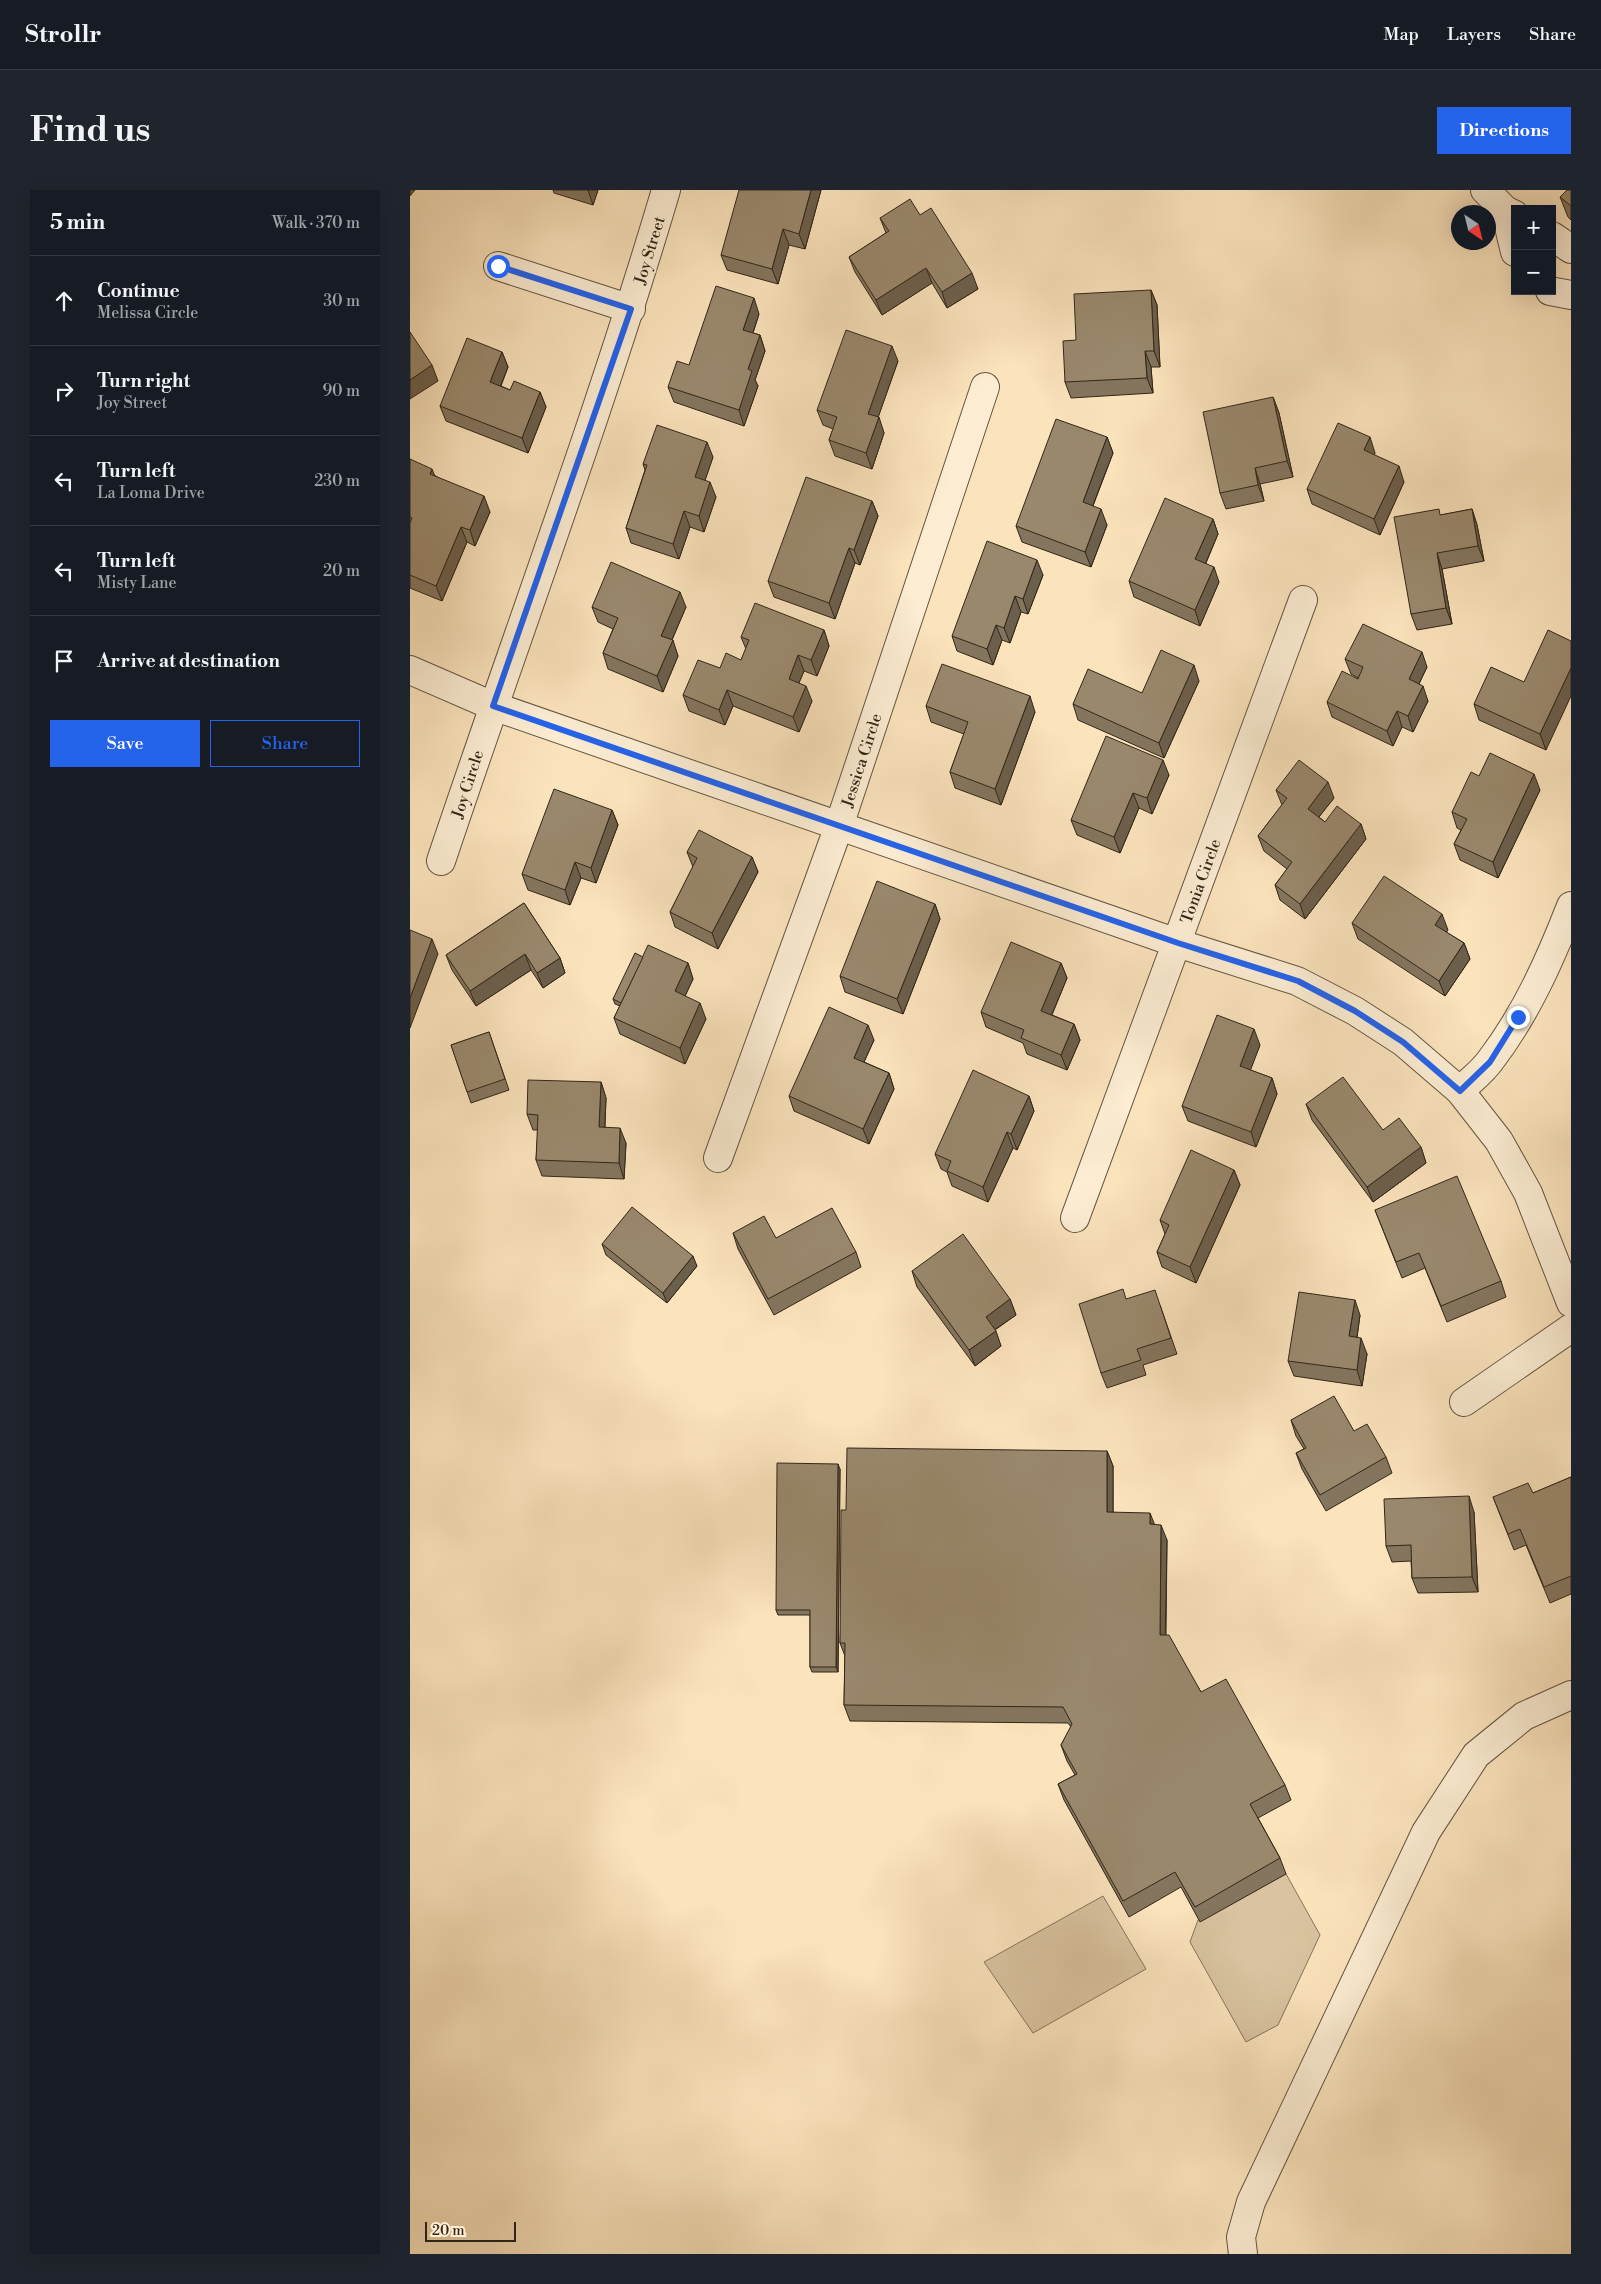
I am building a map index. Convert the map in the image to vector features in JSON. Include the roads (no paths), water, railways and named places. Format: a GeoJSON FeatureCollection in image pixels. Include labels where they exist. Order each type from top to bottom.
{"type":"FeatureCollection","features":[{"type":"Feature","properties":{"kind":"street","name":"Joy Street"},"geometry":{"type":"LineString","coordinates":[[493,706],[631,309],[666,190]]}},
{"type":"Feature","properties":{"kind":"street"},"geometry":{"type":"LineString","coordinates":[[1485,190],[1510,213],[1515,250]]}},
{"type":"Feature","properties":{"kind":"street"},"geometry":{"type":"LineString","coordinates":[[1556,239],[1571,249]]}},
{"type":"Feature","properties":{"kind":"street"},"geometry":{"type":"LineString","coordinates":[[498,266],[631,309]]}},
{"type":"Feature","properties":{"kind":"street"},"geometry":{"type":"LineString","coordinates":[[1556,292],[1571,295]]}},
{"type":"Feature","properties":{"kind":"street","name":"Jessica Circle"},"geometry":{"type":"LineString","coordinates":[[718,1158],[839,826],[986,387]]}},
{"type":"Feature","properties":{"kind":"street","name":"Tonia Circle"},"geometry":{"type":"LineString","coordinates":[[1075,1218],[1303,600]]}},
{"type":"Feature","properties":{"kind":"street"},"geometry":{"type":"LineString","coordinates":[[410,670],[493,706],[1178,943],[1298,981],[1355,1011],[1403,1042],[1460,1091],[1499,1141],[1528,1192],[1571,1304]]}},
{"type":"Feature","properties":{"kind":"street","name":"Joy Circle"},"geometry":{"type":"LineString","coordinates":[[441,861],[493,706]]}},
{"type":"Feature","properties":{"kind":"street"},"geometry":{"type":"LineString","coordinates":[[1460,1091],[1490,1062],[1518,1017],[1548,963],[1571,906]]}},
{"type":"Feature","properties":{"kind":"street"},"geometry":{"type":"LineString","coordinates":[[1464,1402],[1571,1328]]}},
{"type":"Feature","properties":{"kind":"street"},"geometry":{"type":"LineString","coordinates":[[1243,2254],[1241,2237],[1251,2202],[1426,1832],[1476,1756],[1524,1716],[1571,1694]]}}]}
